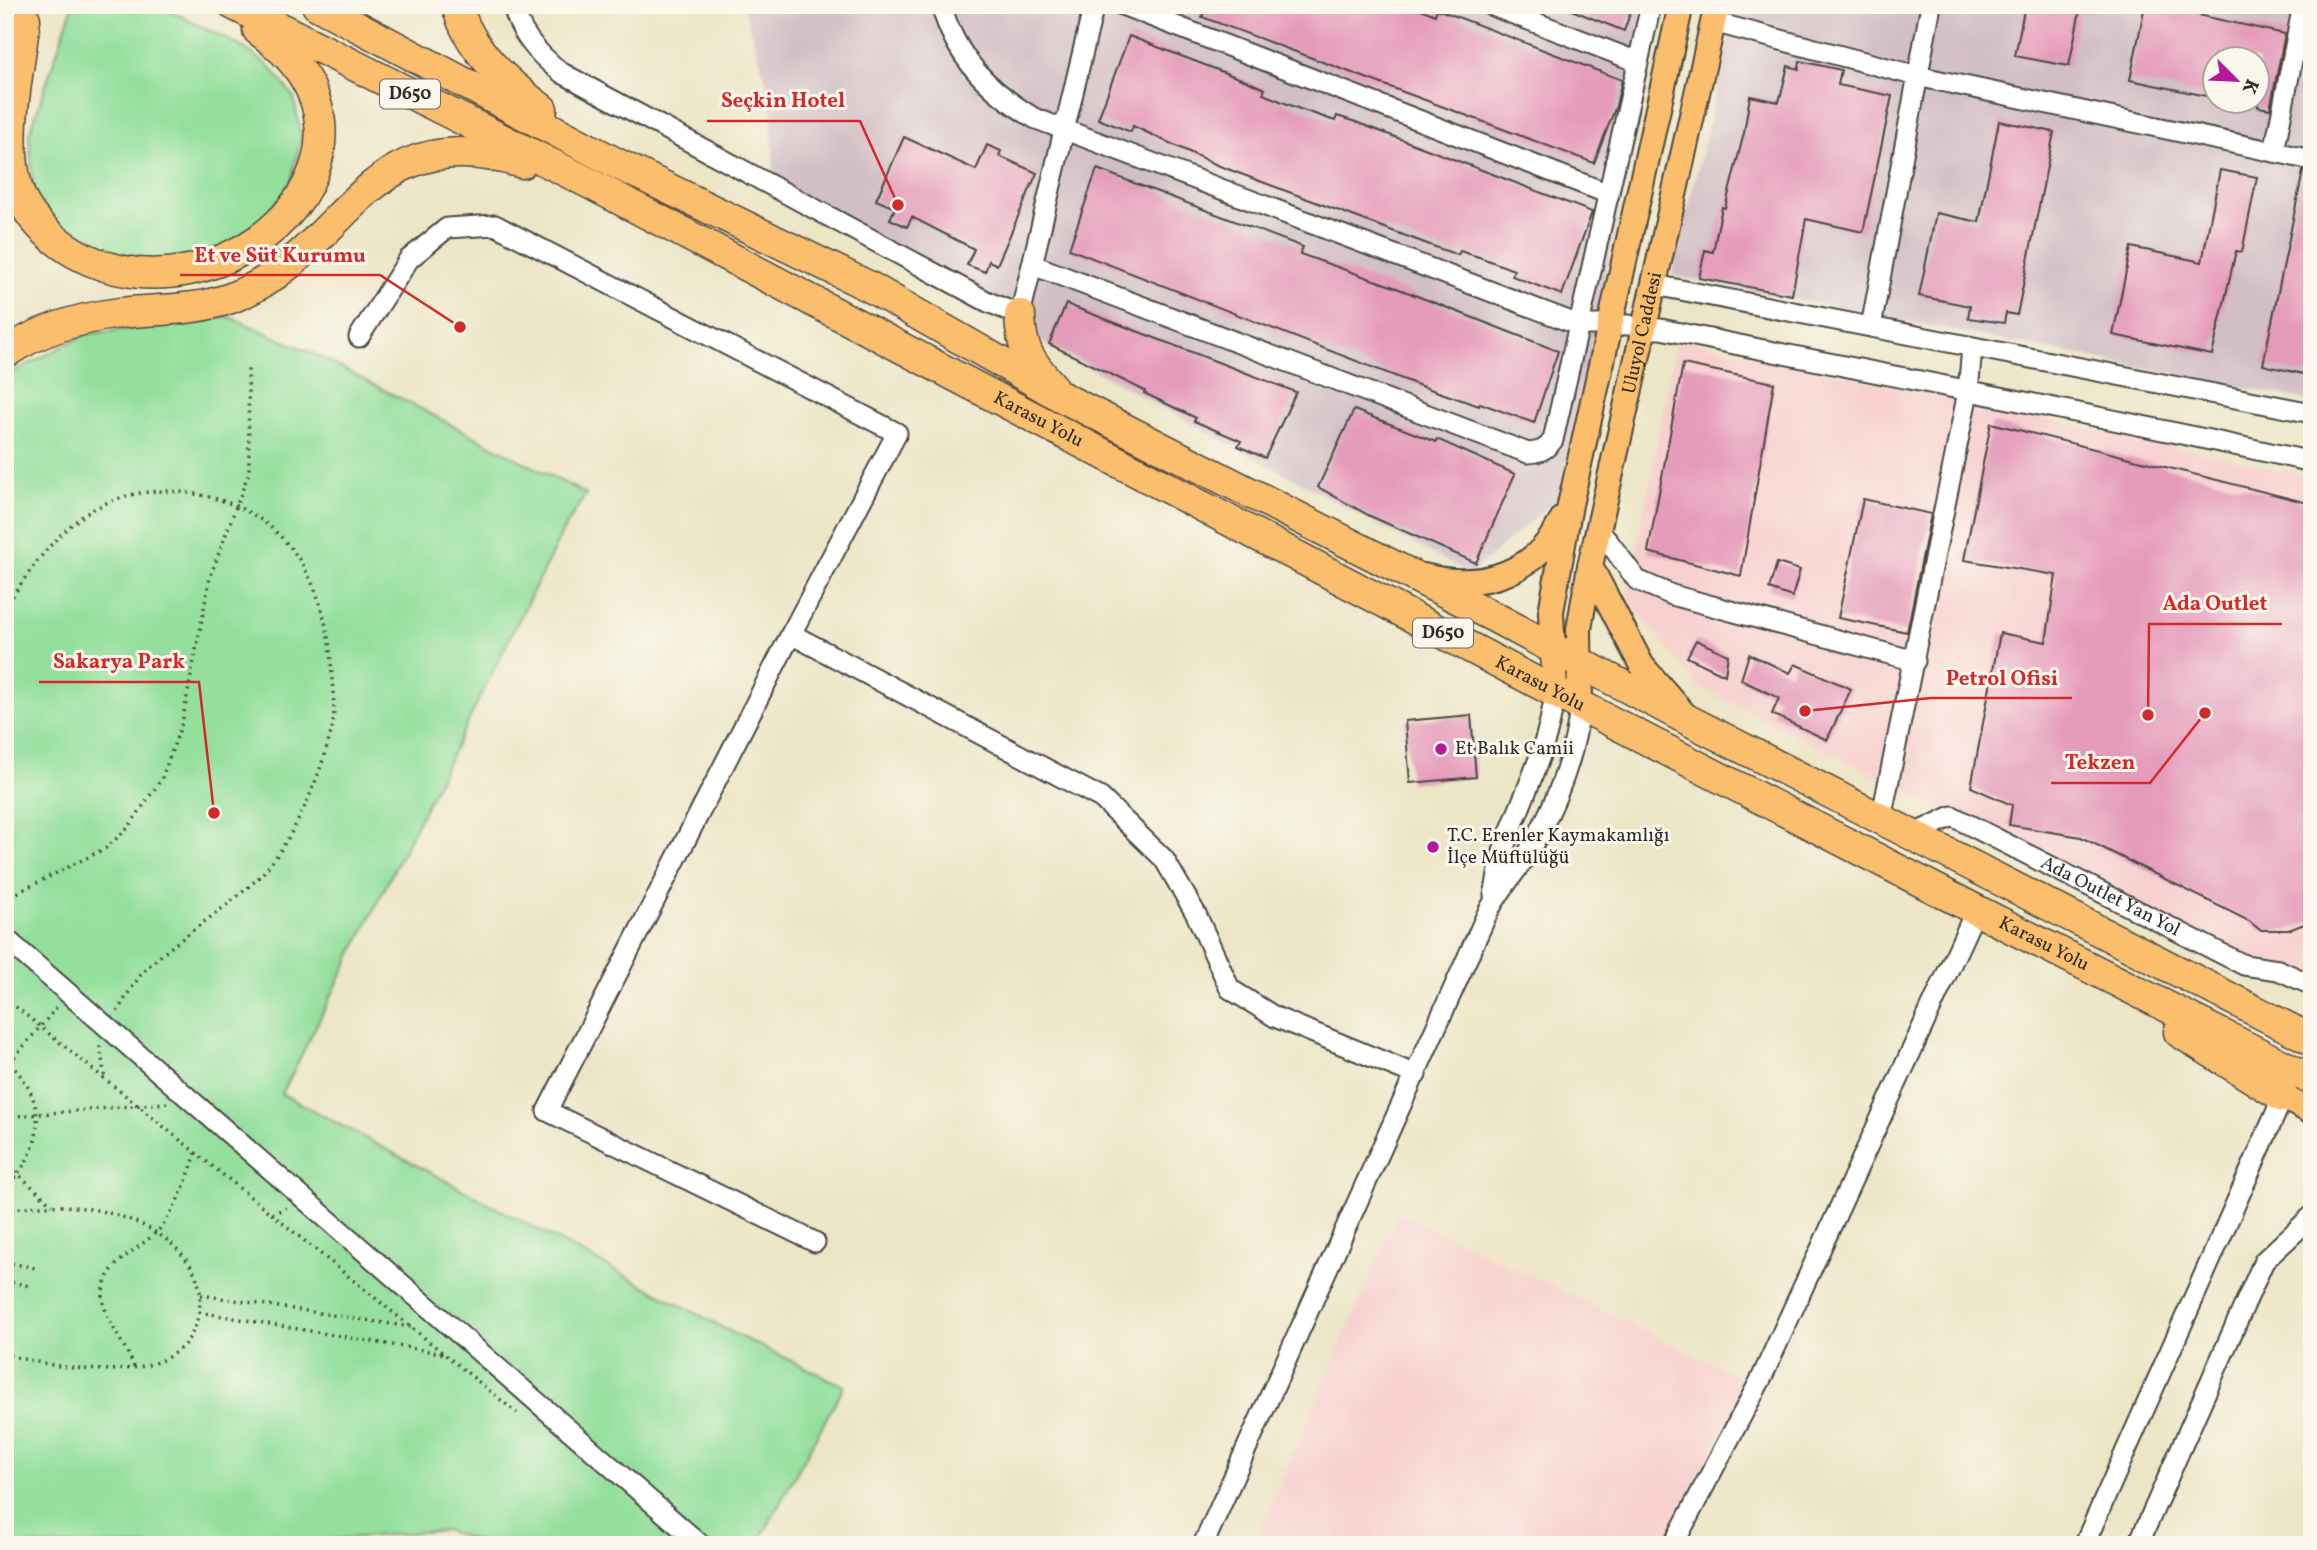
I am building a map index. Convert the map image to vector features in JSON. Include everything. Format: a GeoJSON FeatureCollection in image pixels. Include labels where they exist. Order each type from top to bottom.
{"type":"FeatureCollection","features":[{"type":"Feature","properties":{"kind":"highway"},"geometry":{"type":"LineString","coordinates":[[27,12],[12,138],[18,190],[43,229],[87,260],[113,269],[162,275],[214,265],[264,237],[285,218],[301,198],[318,160],[321,142],[318,104],[301,70],[267,36],[224,5]]}},
{"type":"Feature","properties":{"kind":"highway","name":"D650"},"geometry":{"type":"LineString","coordinates":[[234,5],[587,182]]}},
{"type":"Feature","properties":{"kind":"highway","name":"D650"},"geometry":{"type":"LineString","coordinates":[[317,5],[616,163]]}},
{"type":"Feature","properties":{"kind":"highway","name":"D650"},"geometry":{"type":"LineString","coordinates":[[457,5],[470,37],[506,80],[616,163]]}},
{"type":"Feature","properties":{"kind":"highway"},"geometry":{"type":"LineString","coordinates":[[5,92],[27,12]]}},
{"type":"Feature","properties":{"kind":"highway"},"geometry":{"type":"LineString","coordinates":[[5,353],[42,333],[94,317],[201,306],[253,288],[300,255],[375,182],[418,157],[441,152],[486,153],[587,182]]}},
{"type":"Feature","properties":{"kind":"highway","name":"Karasu Yolu"},"geometry":{"type":"LineString","coordinates":[[616,163],[870,287],[1060,396],[1555,648],[1690,721],[2312,1040]]}},
{"type":"Feature","properties":{"kind":"highway","name":"Karasu Yolu"},"geometry":{"type":"LineString","coordinates":[[587,182],[1568,698],[1976,910],[2312,1080]]}},
{"type":"Feature","properties":{"kind":"highway"},"geometry":{"type":"LineString","coordinates":[[1020,315],[1021,341],[1031,363],[1060,396]]}},
{"type":"Feature","properties":{"kind":"highway"},"geometry":{"type":"LineString","coordinates":[[2028,894],[2312,1017]]}},
{"type":"Feature","properties":{"kind":"highway"},"geometry":{"type":"LineString","coordinates":[[2021,933],[2283,1097]]}},
{"type":"Feature","properties":{"kind":"main road","name":"Uluyol Caddesi"},"geometry":{"type":"LineString","coordinates":[[1568,698],[1581,663],[1579,629],[1598,529],[1628,326],[1646,164],[1681,5]]}},
{"type":"Feature","properties":{"kind":"main road","name":"Uluyol Caddesi"},"geometry":{"type":"LineString","coordinates":[[1568,698],[1555,648],[1551,612],[1570,505],[1628,326],[1655,285],[1712,11]]}},
{"type":"Feature","properties":{"kind":"main road"},"geometry":{"type":"LineString","coordinates":[[1404,571],[1429,578],[1469,582],[1504,576],[1534,558],[1558,528],[1570,505]]}},
{"type":"Feature","properties":{"kind":"main road"},"geometry":{"type":"LineString","coordinates":[[1590,566],[1642,666],[1690,721]]}},
{"type":"Feature","properties":{"kind":"main road"},"geometry":{"type":"LineString","coordinates":[[2283,1097],[2312,1112]]}},
{"type":"Feature","properties":{"kind":"street"},"geometry":{"type":"LineString","coordinates":[[513,5],[528,39],[542,57],[562,73],[988,302],[1020,315],[1094,5]]}},
{"type":"Feature","properties":{"kind":"street"},"geometry":{"type":"LineString","coordinates":[[941,5],[948,32],[985,84],[1034,118],[1579,325],[1661,329],[1968,392],[2098,415],[2312,462]]}},
{"type":"Feature","properties":{"kind":"street"},"geometry":{"type":"LineString","coordinates":[[1122,5],[1609,194]]}},
{"type":"Feature","properties":{"kind":"street"},"geometry":{"type":"LineString","coordinates":[[1489,5],[1638,62]]}},
{"type":"Feature","properties":{"kind":"street"},"geometry":{"type":"LineString","coordinates":[[1033,265],[1528,453],[1548,447],[1553,440],[1651,5]]}},
{"type":"Feature","properties":{"kind":"street"},"geometry":{"type":"LineString","coordinates":[[1871,327],[1931,5]]}},
{"type":"Feature","properties":{"kind":"street"},"geometry":{"type":"LineString","coordinates":[[2274,152],[2303,5]]}},
{"type":"Feature","properties":{"kind":"street"},"geometry":{"type":"LineString","coordinates":[[1712,11],[1917,76],[2312,160]]}},
{"type":"Feature","properties":{"kind":"street"},"geometry":{"type":"LineString","coordinates":[[359,337],[409,259],[447,228],[495,225],[897,433],[547,1111],[815,1242]]}},
{"type":"Feature","properties":{"kind":"street"},"geometry":{"type":"LineString","coordinates":[[1655,285],[2312,412]]}},
{"type":"Feature","properties":{"kind":"street"},"geometry":{"type":"LineString","coordinates":[[1881,818],[1968,392],[1972,347]]}},
{"type":"Feature","properties":{"kind":"street"},"geometry":{"type":"LineString","coordinates":[[1598,529],[1637,580],[1672,594],[1914,662]]}},
{"type":"Feature","properties":{"kind":"street"},"geometry":{"type":"LineString","coordinates":[[791,634],[1101,798],[1164,859],[1196,914],[1230,989],[1275,1017],[1416,1075]]}},
{"type":"Feature","properties":{"kind":"street"},"geometry":{"type":"LineString","coordinates":[[1493,903],[1505,845],[1537,768],[1552,720],[1568,698]]}},
{"type":"Feature","properties":{"kind":"street"},"geometry":{"type":"LineString","coordinates":[[1203,1545],[1493,903],[1528,852],[1571,759],[1568,698]]}},
{"type":"Feature","properties":{"kind":"street","name":"Ada Outlet Yan Yol"},"geometry":{"type":"LineString","coordinates":[[1912,835],[1952,816],[2244,965],[2278,970],[2312,985]]}},
{"type":"Feature","properties":{"kind":"street"},"geometry":{"type":"LineString","coordinates":[[1673,1545],[1761,1379],[1976,910]]}},
{"type":"Feature","properties":{"kind":"street"},"geometry":{"type":"LineString","coordinates":[[5,938],[701,1545]]}},
{"type":"Feature","properties":{"kind":"street"},"geometry":{"type":"LineString","coordinates":[[2084,1545],[2283,1097]]}},
{"type":"Feature","properties":{"kind":"street"},"geometry":{"type":"LineString","coordinates":[[2138,1545],[2264,1261],[2312,1216]]}},
{"type":"Feature","properties":{"kind":"path"},"geometry":{"type":"LineString","coordinates":[[5,899],[106,848],[128,828],[162,778],[182,723],[210,577],[249,472],[248,367]]}},
{"type":"Feature","properties":{"kind":"path"},"geometry":{"type":"LineString","coordinates":[[5,608],[21,584],[65,531],[100,506],[138,492],[181,491],[236,505],[266,521],[293,549],[312,580],[327,619],[333,720],[320,765],[300,814],[280,849],[255,881],[148,967],[99,1040],[105,1079]]}},
{"type":"Feature","properties":{"kind":"path"},"geometry":{"type":"LineString","coordinates":[[5,1068],[68,993]]}},
{"type":"Feature","properties":{"kind":"path"},"geometry":{"type":"LineString","coordinates":[[5,998],[520,1415]]}},
{"type":"Feature","properties":{"kind":"path"},"geometry":{"type":"LineString","coordinates":[[5,1059],[21,1073],[34,1097],[38,1124],[33,1151],[19,1174],[5,1187]]}},
{"type":"Feature","properties":{"kind":"path"},"geometry":{"type":"LineString","coordinates":[[5,1117],[191,1101]]}},
{"type":"Feature","properties":{"kind":"path"},"geometry":{"type":"LineString","coordinates":[[134,1367],[105,1307],[105,1284],[119,1262],[155,1235],[178,1199],[196,1153]]}},
{"type":"Feature","properties":{"kind":"path"},"geometry":{"type":"LineString","coordinates":[[5,1162],[52,1205]]}},
{"type":"Feature","properties":{"kind":"path"},"geometry":{"type":"LineString","coordinates":[[5,1211],[52,1205],[101,1209],[155,1235],[185,1259],[195,1275],[201,1295],[195,1326],[184,1344],[169,1357],[134,1367],[89,1370],[44,1366],[5,1354]]}},
{"type":"Feature","properties":{"kind":"path"},"geometry":{"type":"LineString","coordinates":[[5,1262],[35,1268]]}},
{"type":"Feature","properties":{"kind":"path"},"geometry":{"type":"LineString","coordinates":[[5,1282],[30,1286]]}},
{"type":"Feature","properties":{"kind":"path"},"geometry":{"type":"LineString","coordinates":[[201,1295],[413,1328]]}},
{"type":"Feature","properties":{"kind":"path"},"geometry":{"type":"LineString","coordinates":[[199,1312],[447,1355]]}},
{"type":"Feature","properties":{"kind":"shaded area"},"geometry":{"type":"Polygon","coordinates":[[[743,5],[1663,5],[1559,497],[1470,574],[1018,329],[774,192],[771,97],[743,5]]]}},
{"type":"Feature","properties":{"kind":"shaded area"},"geometry":{"type":"Polygon","coordinates":[[[1737,5],[2312,5],[2312,401],[1672,275],[1737,5]]]}},
{"type":"Feature","properties":{"kind":"shaded area"},"geometry":{"type":"Polygon","coordinates":[[[1677,339],[2312,477],[2312,995],[1698,686],[1627,598],[1677,339]]]}},
{"type":"Feature","properties":{"kind":"shaded area"},"geometry":{"type":"Polygon","coordinates":[[[1398,1212],[1749,1381],[1662,1545],[1254,1545],[1398,1212]]]}},
{"type":"Feature","properties":{"kind":"green space"},"geometry":{"type":"Polygon","coordinates":[[[73,5],[159,5],[246,49],[271,68],[294,98],[301,137],[290,186],[251,233],[185,261],[120,260],[68,246],[35,211],[29,135],[73,5]]]}},
{"type":"Feature","properties":{"kind":"green space"},"geometry":{"type":"Polygon","coordinates":[[[230,317],[314,354],[586,494],[563,531],[282,1094],[735,1334],[844,1386],[757,1545],[487,1545],[445,1530],[268,1545],[5,1545],[5,376],[87,334],[230,317]]]}},
{"type":"Feature","properties":{"kind":"building"},"geometry":{"type":"Polygon","coordinates":[[[1207,5],[1411,5],[1435,15],[1437,9],[1622,80],[1616,106],[1594,163],[1202,17],[1207,5]]]}},
{"type":"Feature","properties":{"kind":"building"},"geometry":{"type":"Polygon","coordinates":[[[1559,5],[1633,5],[1624,31],[1559,5]]]}},
{"type":"Feature","properties":{"kind":"building"},"geometry":{"type":"Polygon","coordinates":[[[2025,5],[2081,5],[2069,66],[2015,56],[2025,5]]]}},
{"type":"Feature","properties":{"kind":"building"},"geometry":{"type":"Polygon","coordinates":[[[2145,5],[2200,5],[2198,15],[2285,34],[2272,99],[2272,46],[2202,46],[2202,95],[2130,80],[2145,5]]]}},
{"type":"Feature","properties":{"kind":"building"},"geometry":{"type":"Polygon","coordinates":[[[1129,36],[1249,82],[1265,89],[1263,94],[1300,109],[1335,121],[1337,116],[1353,121],[1592,212],[1562,295],[1512,276],[1514,270],[1460,251],[1458,255],[1438,248],[1217,165],[1133,126],[1131,132],[1098,119],[1129,36]]]}},
{"type":"Feature","properties":{"kind":"building"},"geometry":{"type":"Polygon","coordinates":[[[1800,61],[1841,70],[1838,85],[1892,96],[1863,232],[1806,219],[1792,295],[1699,278],[1705,250],[1713,252],[1722,207],[1725,208],[1744,133],[1750,96],[1779,102],[1788,66],[1799,69],[1800,61]]]}},
{"type":"Feature","properties":{"kind":"building"},"geometry":{"type":"Polygon","coordinates":[[[1999,121],[2054,132],[2017,315],[2006,313],[2004,323],[1968,318],[1970,306],[1919,296],[1936,213],[1979,222],[1999,121]]]}},
{"type":"Feature","properties":{"kind":"building"},"geometry":{"type":"Polygon","coordinates":[[[904,137],[976,170],[987,145],[1001,151],[999,156],[1037,173],[997,265],[989,261],[985,272],[967,265],[974,249],[912,217],[907,227],[890,219],[895,208],[876,200],[904,137]]]}},
{"type":"Feature","properties":{"kind":"building"},"geometry":{"type":"Polygon","coordinates":[[[1097,169],[1303,247],[1300,254],[1394,287],[1558,351],[1534,423],[1480,403],[1479,406],[1418,385],[1069,249],[1097,169]]]}},
{"type":"Feature","properties":{"kind":"building"},"geometry":{"type":"Polygon","coordinates":[[[2220,170],[2257,177],[2242,252],[2236,251],[2212,355],[2113,335],[2131,247],[2202,262],[2220,170]]]}},
{"type":"Feature","properties":{"kind":"building"},"geometry":{"type":"Polygon","coordinates":[[[2303,171],[2312,172],[2312,376],[2263,365],[2303,171]]]}},
{"type":"Feature","properties":{"kind":"building"},"geometry":{"type":"Polygon","coordinates":[[[1066,304],[1296,392],[1265,458],[1238,446],[1241,441],[1194,421],[1196,418],[1049,344],[1066,304]]]}},
{"type":"Feature","properties":{"kind":"building"},"geometry":{"type":"Polygon","coordinates":[[[1683,364],[1774,383],[1741,576],[1648,552],[1683,364]]]}},
{"type":"Feature","properties":{"kind":"building"},"geometry":{"type":"Polygon","coordinates":[[[1354,410],[1436,442],[1437,439],[1515,474],[1476,563],[1370,516],[1318,487],[1354,410]]]}},
{"type":"Feature","properties":{"kind":"building"},"geometry":{"type":"Polygon","coordinates":[[[1991,423],[2312,504],[2312,921],[2289,930],[2260,930],[2249,921],[2081,837],[2009,825],[2012,805],[1971,787],[2000,633],[2046,642],[2056,575],[1964,560],[1991,423]]]}},
{"type":"Feature","properties":{"kind":"building"},"geometry":{"type":"Polygon","coordinates":[[[1863,499],[1931,514],[1907,632],[1838,618],[1863,499]]]}},
{"type":"Feature","properties":{"kind":"building"},"geometry":{"type":"Polygon","coordinates":[[[1777,563],[1800,570],[1792,597],[1769,589],[1777,563]]]}},
{"type":"Feature","properties":{"kind":"building"},"geometry":{"type":"Polygon","coordinates":[[[1696,640],[1728,655],[1725,675],[1687,657],[1696,640]]]}},
{"type":"Feature","properties":{"kind":"building"},"geometry":{"type":"Polygon","coordinates":[[[1749,654],[1790,673],[1795,664],[1851,689],[1827,740],[1772,714],[1779,698],[1741,680],[1749,654]]]}},
{"type":"Feature","properties":{"kind":"building","name":"Et Balık Camii"},"geometry":{"type":"Polygon","coordinates":[[[1471,715],[1476,777],[1410,783],[1405,721],[1471,715]]]}},
{"type":"Feature","properties":{"kind":"place","name":"Seçkin Hotel"},"geometry":{"type":"Point","coordinates":[898,205]}},
{"type":"Feature","properties":{"kind":"place","name":"Et ve Süt Kurumu"},"geometry":{"type":"Point","coordinates":[460,327]}},
{"type":"Feature","properties":{"kind":"place","name":"Petrol Ofisi"},"geometry":{"type":"Point","coordinates":[1805,711]}},
{"type":"Feature","properties":{"kind":"place","name":"Tekzen"},"geometry":{"type":"Point","coordinates":[2205,713]}},
{"type":"Feature","properties":{"kind":"place","name":"Ada Outlet"},"geometry":{"type":"Point","coordinates":[2148,715]}},
{"type":"Feature","properties":{"kind":"place","name":"Et Balık Camii"},"geometry":{"type":"Point","coordinates":[1441,749]}},
{"type":"Feature","properties":{"kind":"place","name":"Sakarya Park"},"geometry":{"type":"Point","coordinates":[214,813]}},
{"type":"Feature","properties":{"kind":"place","name":"T.C. Erenler Kaymakamlığı İlçe Müftülüğü"},"geometry":{"type":"Point","coordinates":[1433,847]}}]}
